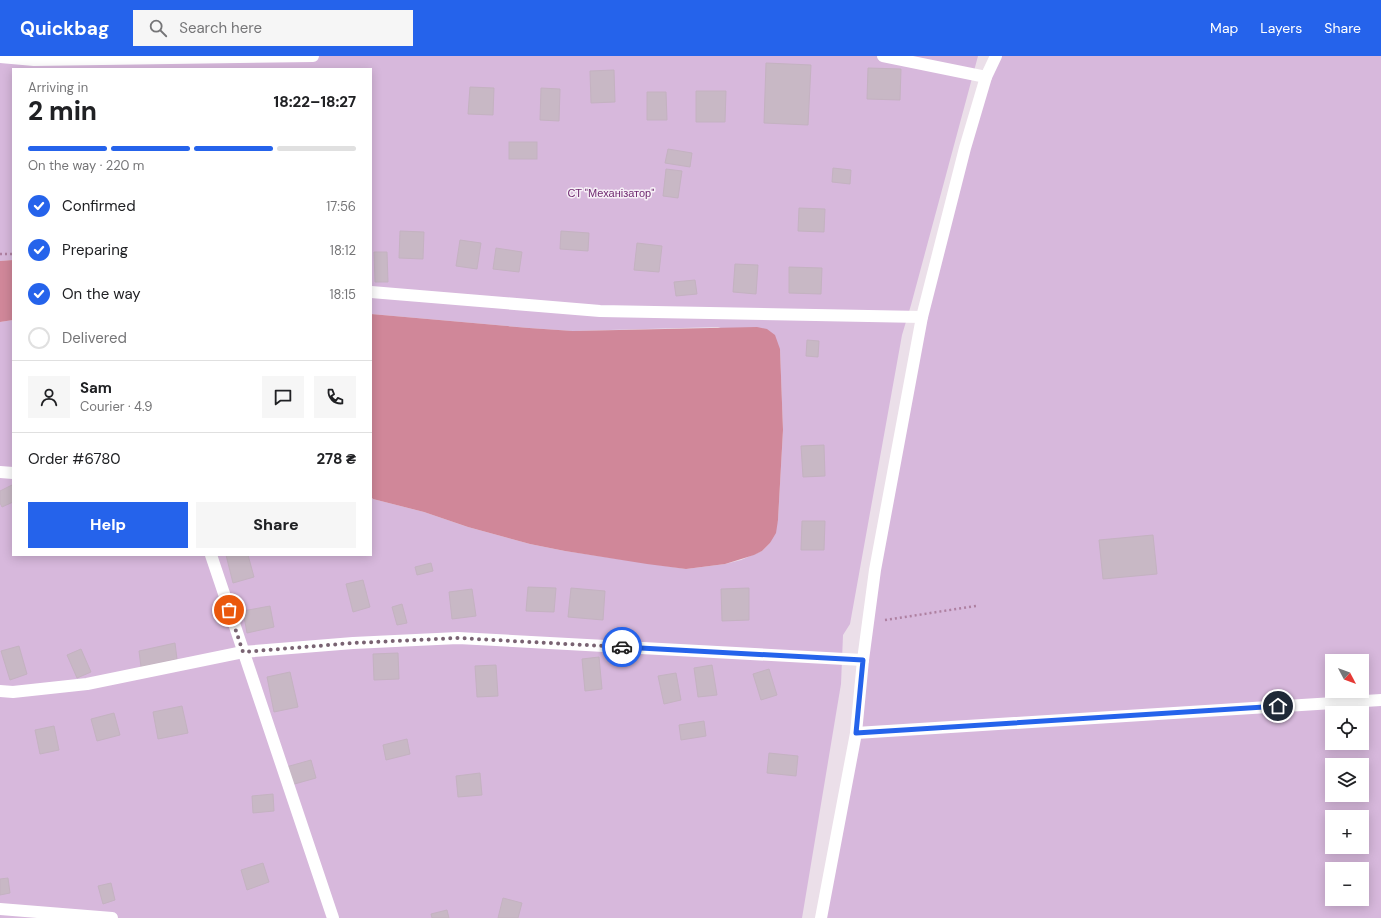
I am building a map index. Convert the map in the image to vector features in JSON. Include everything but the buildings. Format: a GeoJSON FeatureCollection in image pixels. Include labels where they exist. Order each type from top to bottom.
{"type":"FeatureCollection","features":[{"type":"Feature","properties":{"kind":"street"},"geometry":{"type":"LineString","coordinates":[[0,57],[35,62],[313,56]]}},
{"type":"Feature","properties":{"kind":"street"},"geometry":{"type":"LineString","coordinates":[[882,56],[986,77]]}},
{"type":"Feature","properties":{"kind":"street"},"geometry":{"type":"LineString","coordinates":[[821,918],[856,733],[863,660],[876,570],[922,317],[965,148],[986,77],[996,56]]}},
{"type":"Feature","properties":{"kind":"street"},"geometry":{"type":"LineString","coordinates":[[372,292],[600,311],[922,317]]}},
{"type":"Feature","properties":{"kind":"street"},"geometry":{"type":"LineString","coordinates":[[0,472],[12,473]]}},
{"type":"Feature","properties":{"kind":"street"},"geometry":{"type":"LineString","coordinates":[[211,556],[333,918]]}},
{"type":"Feature","properties":{"kind":"street"},"geometry":{"type":"LineString","coordinates":[[0,691],[13,692],[87,684],[243,652],[353,643],[458,638],[863,660]]}},
{"type":"Feature","properties":{"kind":"street"},"geometry":{"type":"LineString","coordinates":[[856,733],[1381,700]]}},
{"type":"Feature","properties":{"kind":"street"},"geometry":{"type":"LineString","coordinates":[[0,909],[112,918]]}},
{"type":"Feature","properties":{"kind":"path"},"geometry":{"type":"LineString","coordinates":[[0,254],[12,254]]}},
{"type":"Feature","properties":{"kind":"path"},"geometry":{"type":"LineString","coordinates":[[868,622],[976,606]]}},
{"type":"Feature","properties":{"kind":"green space","name":"СТ \"Механізатор\""},"geometry":{"type":"Polygon","coordinates":[[[0,56],[978,56],[902,335],[850,624],[843,635],[841,684],[802,918],[0,918],[0,322],[12,320],[12,556],[372,556],[372,498],[424,512],[468,527],[530,544],[565,551],[686,569],[725,564],[741,560],[762,551],[770,543],[778,520],[783,430],[780,349],[718,327],[573,331],[372,314],[372,68],[12,68],[12,260],[0,261],[0,56]]]}},
{"type":"Feature","properties":{"kind":"green space"},"geometry":{"type":"Polygon","coordinates":[[[996,56],[1381,56],[1381,918],[821,918],[863,660],[922,317],[996,56]]]}},
{"type":"Feature","properties":{"kind":"shaded area"},"geometry":{"type":"Polygon","coordinates":[[[12,260],[12,320],[0,322],[0,261],[12,260]]]}},
{"type":"Feature","properties":{"kind":"shaded area"},"geometry":{"type":"Polygon","coordinates":[[[372,314],[573,331],[757,327],[767,329],[775,335],[780,349],[783,430],[778,520],[776,533],[770,543],[762,551],[754,555],[725,564],[686,569],[647,564],[530,544],[468,527],[424,512],[373,499],[372,314]]]}},
{"type":"Feature","properties":{"kind":"way so far"},"geometry":{"type":"LineString","coordinates":[[229,610],[243,652],[353,643],[458,638],[622,647]]}},
{"type":"Feature","properties":{"kind":"route"},"geometry":{"type":"LineString","coordinates":[[622,647],[863,660],[856,733],[1278,706]]}}]}
